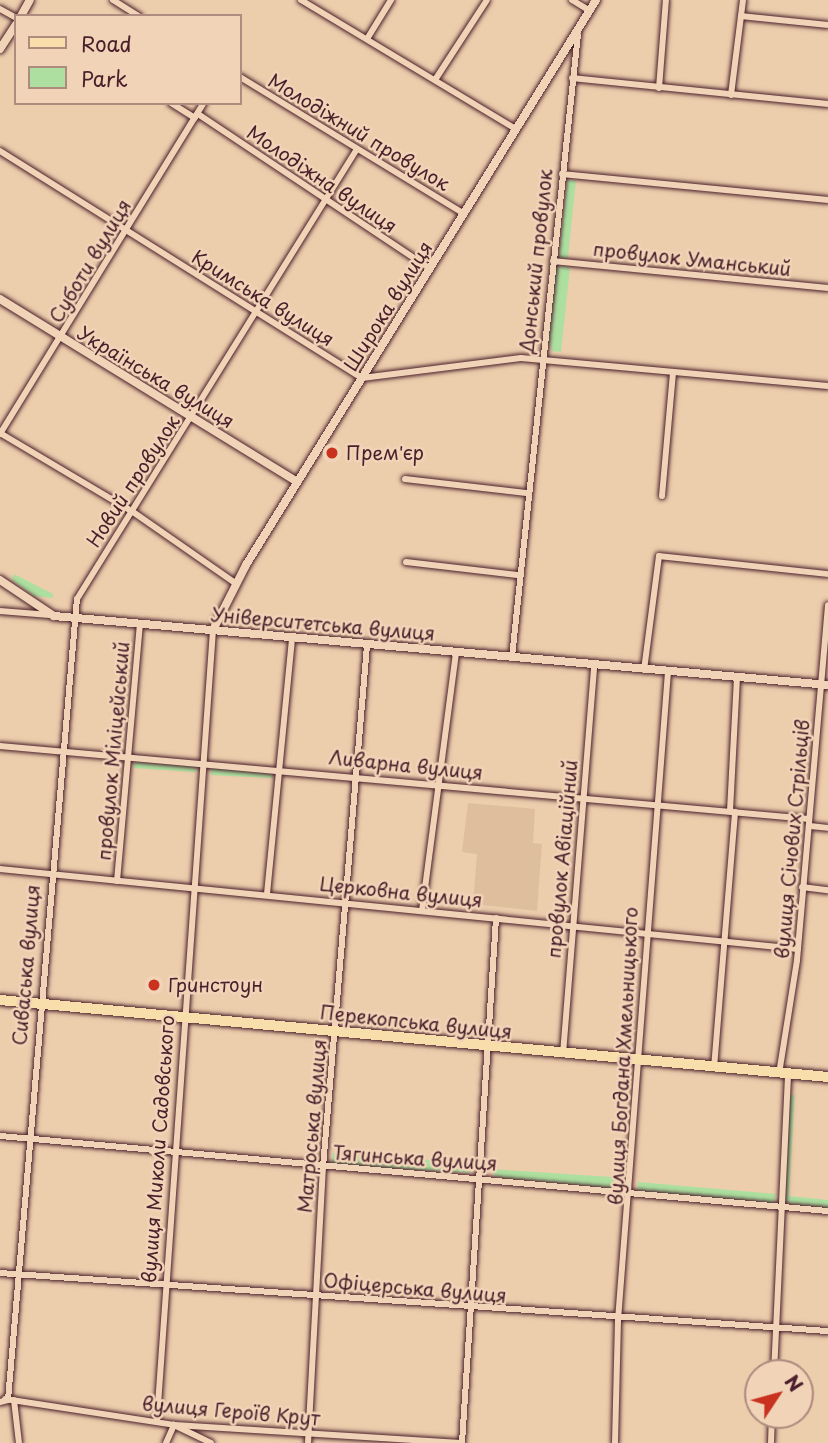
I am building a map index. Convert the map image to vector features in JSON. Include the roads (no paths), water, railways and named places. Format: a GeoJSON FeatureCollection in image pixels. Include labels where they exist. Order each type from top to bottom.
{"type":"FeatureCollection","features":[{"type":"Feature","properties":{"kind":"main road","name":"Перекопська вулиця"},"geometry":{"type":"LineString","coordinates":[[0,1000],[714,1069],[828,1077]]}},
{"type":"Feature","properties":{"kind":"street"},"geometry":{"type":"LineString","coordinates":[[25,14],[30,0]]}},
{"type":"Feature","properties":{"kind":"street"},"geometry":{"type":"LineString","coordinates":[[113,0],[136,14]]}},
{"type":"Feature","properties":{"kind":"street"},"geometry":{"type":"LineString","coordinates":[[301,0],[516,129]]}},
{"type":"Feature","properties":{"kind":"street"},"geometry":{"type":"LineString","coordinates":[[367,39],[391,0]]}},
{"type":"Feature","properties":{"kind":"street"},"geometry":{"type":"LineString","coordinates":[[435,80],[487,0]]}},
{"type":"Feature","properties":{"kind":"street"},"geometry":{"type":"LineString","coordinates":[[572,0],[590,11]]}},
{"type":"Feature","properties":{"kind":"street","name":"Широка вулиця"},"geometry":{"type":"LineString","coordinates":[[213,630],[235,583],[463,213],[578,34],[596,0]]}},
{"type":"Feature","properties":{"kind":"street"},"geometry":{"type":"LineString","coordinates":[[659,88],[666,0]]}},
{"type":"Feature","properties":{"kind":"street"},"geometry":{"type":"LineString","coordinates":[[731,95],[743,0]]}},
{"type":"Feature","properties":{"kind":"street"},"geometry":{"type":"LineString","coordinates":[[741,16],[828,25]]}},
{"type":"Feature","properties":{"kind":"street"},"geometry":{"type":"LineString","coordinates":[[0,49],[14,24]]}},
{"type":"Feature","properties":{"kind":"street","name":"Донський провулок"},"geometry":{"type":"LineString","coordinates":[[512,657],[517,575],[578,34]]}},
{"type":"Feature","properties":{"kind":"street","name":"Молодіжний провулок"},"geometry":{"type":"LineString","coordinates":[[242,78],[463,213]]}},
{"type":"Feature","properties":{"kind":"street"},"geometry":{"type":"LineString","coordinates":[[572,78],[828,104]]}},
{"type":"Feature","properties":{"kind":"street","name":"Молодіжна вулиця"},"geometry":{"type":"LineString","coordinates":[[175,105],[197,116],[430,269]]}},
{"type":"Feature","properties":{"kind":"street","name":"Суботи вулиця"},"geometry":{"type":"LineString","coordinates":[[0,433],[203,105]]}},
{"type":"Feature","properties":{"kind":"street","name":"Новий провулок"},"geometry":{"type":"LineString","coordinates":[[73,617],[77,598],[193,418],[357,149]]}},
{"type":"Feature","properties":{"kind":"street","name":"Кримська вулиця"},"geometry":{"type":"LineString","coordinates":[[0,151],[362,378]]}},
{"type":"Feature","properties":{"kind":"street"},"geometry":{"type":"LineString","coordinates":[[562,174],[828,200]]}},
{"type":"Feature","properties":{"kind":"street","name":"провулок Уманський"},"geometry":{"type":"LineString","coordinates":[[553,261],[828,288]]}},
{"type":"Feature","properties":{"kind":"street","name":"Українська вулиця"},"geometry":{"type":"LineString","coordinates":[[0,299],[297,482]]}},
{"type":"Feature","properties":{"kind":"street"},"geometry":{"type":"LineString","coordinates":[[362,378],[541,360],[828,386]]}},
{"type":"Feature","properties":{"kind":"street"},"geometry":{"type":"LineString","coordinates":[[662,496],[673,373]]}},
{"type":"Feature","properties":{"kind":"street"},"geometry":{"type":"LineString","coordinates":[[0,433],[133,512],[235,583]]}},
{"type":"Feature","properties":{"kind":"street"},"geometry":{"type":"LineString","coordinates":[[405,480],[526,492]]}},
{"type":"Feature","properties":{"kind":"street"},"geometry":{"type":"LineString","coordinates":[[644,670],[659,555],[828,574]]}},
{"type":"Feature","properties":{"kind":"street"},"geometry":{"type":"LineString","coordinates":[[406,562],[517,575]]}},
{"type":"Feature","properties":{"kind":"street"},"geometry":{"type":"LineString","coordinates":[[0,580],[54,615]]}},
{"type":"Feature","properties":{"kind":"street","name":"вулиця Січових Стрільців"},"geometry":{"type":"LineString","coordinates":[[775,1359],[784,1074],[824,685],[828,605]]}},
{"type":"Feature","properties":{"kind":"street","name":"Університетська вулиця"},"geometry":{"type":"LineString","coordinates":[[0,611],[824,685]]}},
{"type":"Feature","properties":{"kind":"street","name":"Сиваська вулиця"},"geometry":{"type":"LineString","coordinates":[[19,1443],[5,1400],[19,1274],[38,1004],[73,617]]}},
{"type":"Feature","properties":{"kind":"street","name":"провулок Міліцейський"},"geometry":{"type":"LineString","coordinates":[[117,881],[131,758],[140,623]]}},
{"type":"Feature","properties":{"kind":"street","name":"вулиця Миколи Садовського"},"geometry":{"type":"LineString","coordinates":[[157,1419],[164,1282],[177,1148],[183,1017],[196,890],[213,630]]}},
{"type":"Feature","properties":{"kind":"street"},"geometry":{"type":"LineString","coordinates":[[267,894],[292,638]]}},
{"type":"Feature","properties":{"kind":"street","name":"Матроська вулиця"},"geometry":{"type":"LineString","coordinates":[[307,1443],[323,1167],[368,645]]}},
{"type":"Feature","properties":{"kind":"street"},"geometry":{"type":"LineString","coordinates":[[422,911],[456,652]]}},
{"type":"Feature","properties":{"kind":"street","name":"провулок Авіаційний"},"geometry":{"type":"LineString","coordinates":[[564,1054],[571,923],[594,666]]}},
{"type":"Feature","properties":{"kind":"street","name":"вулиця Богдана Хмельницького"},"geometry":{"type":"LineString","coordinates":[[615,1443],[618,1320],[631,1193],[645,931],[668,672]]}},
{"type":"Feature","properties":{"kind":"street"},"geometry":{"type":"LineString","coordinates":[[714,1069],[733,812],[737,677]]}},
{"type":"Feature","properties":{"kind":"street","name":"Ливарна вулиця"},"geometry":{"type":"LineString","coordinates":[[0,746],[278,767],[655,803],[810,822],[828,828]]}},
{"type":"Feature","properties":{"kind":"street","name":"Церковна вулиця"},"geometry":{"type":"LineString","coordinates":[[0,869],[196,890],[267,894],[422,911],[571,923],[798,949]]}},
{"type":"Feature","properties":{"kind":"street"},"geometry":{"type":"LineString","coordinates":[[802,887],[828,890]]}},
{"type":"Feature","properties":{"kind":"street"},"geometry":{"type":"LineString","coordinates":[[461,1443],[496,918]]}},
{"type":"Feature","properties":{"kind":"street","name":"Тягинська вулиця"},"geometry":{"type":"LineString","coordinates":[[0,1136],[177,1148],[323,1167],[479,1178],[828,1211]]}},
{"type":"Feature","properties":{"kind":"street","name":"Офіцерська вулиця"},"geometry":{"type":"LineString","coordinates":[[0,1273],[164,1282],[618,1320],[828,1331]]}},
{"type":"Feature","properties":{"kind":"street","name":"вулиця Героїв Крут"},"geometry":{"type":"LineString","coordinates":[[5,1400],[55,1411],[157,1419],[174,1425],[461,1443]]}},
{"type":"Feature","properties":{"kind":"street"},"geometry":{"type":"LineString","coordinates":[[166,1443],[174,1425],[211,1443]]}},
{"type":"Feature","properties":{"kind":"place","name":"Прем'єр"},"geometry":{"type":"Point","coordinates":[332,453]}},
{"type":"Feature","properties":{"kind":"place","name":"Гринстоун"},"geometry":{"type":"Point","coordinates":[154,985]}}]}
